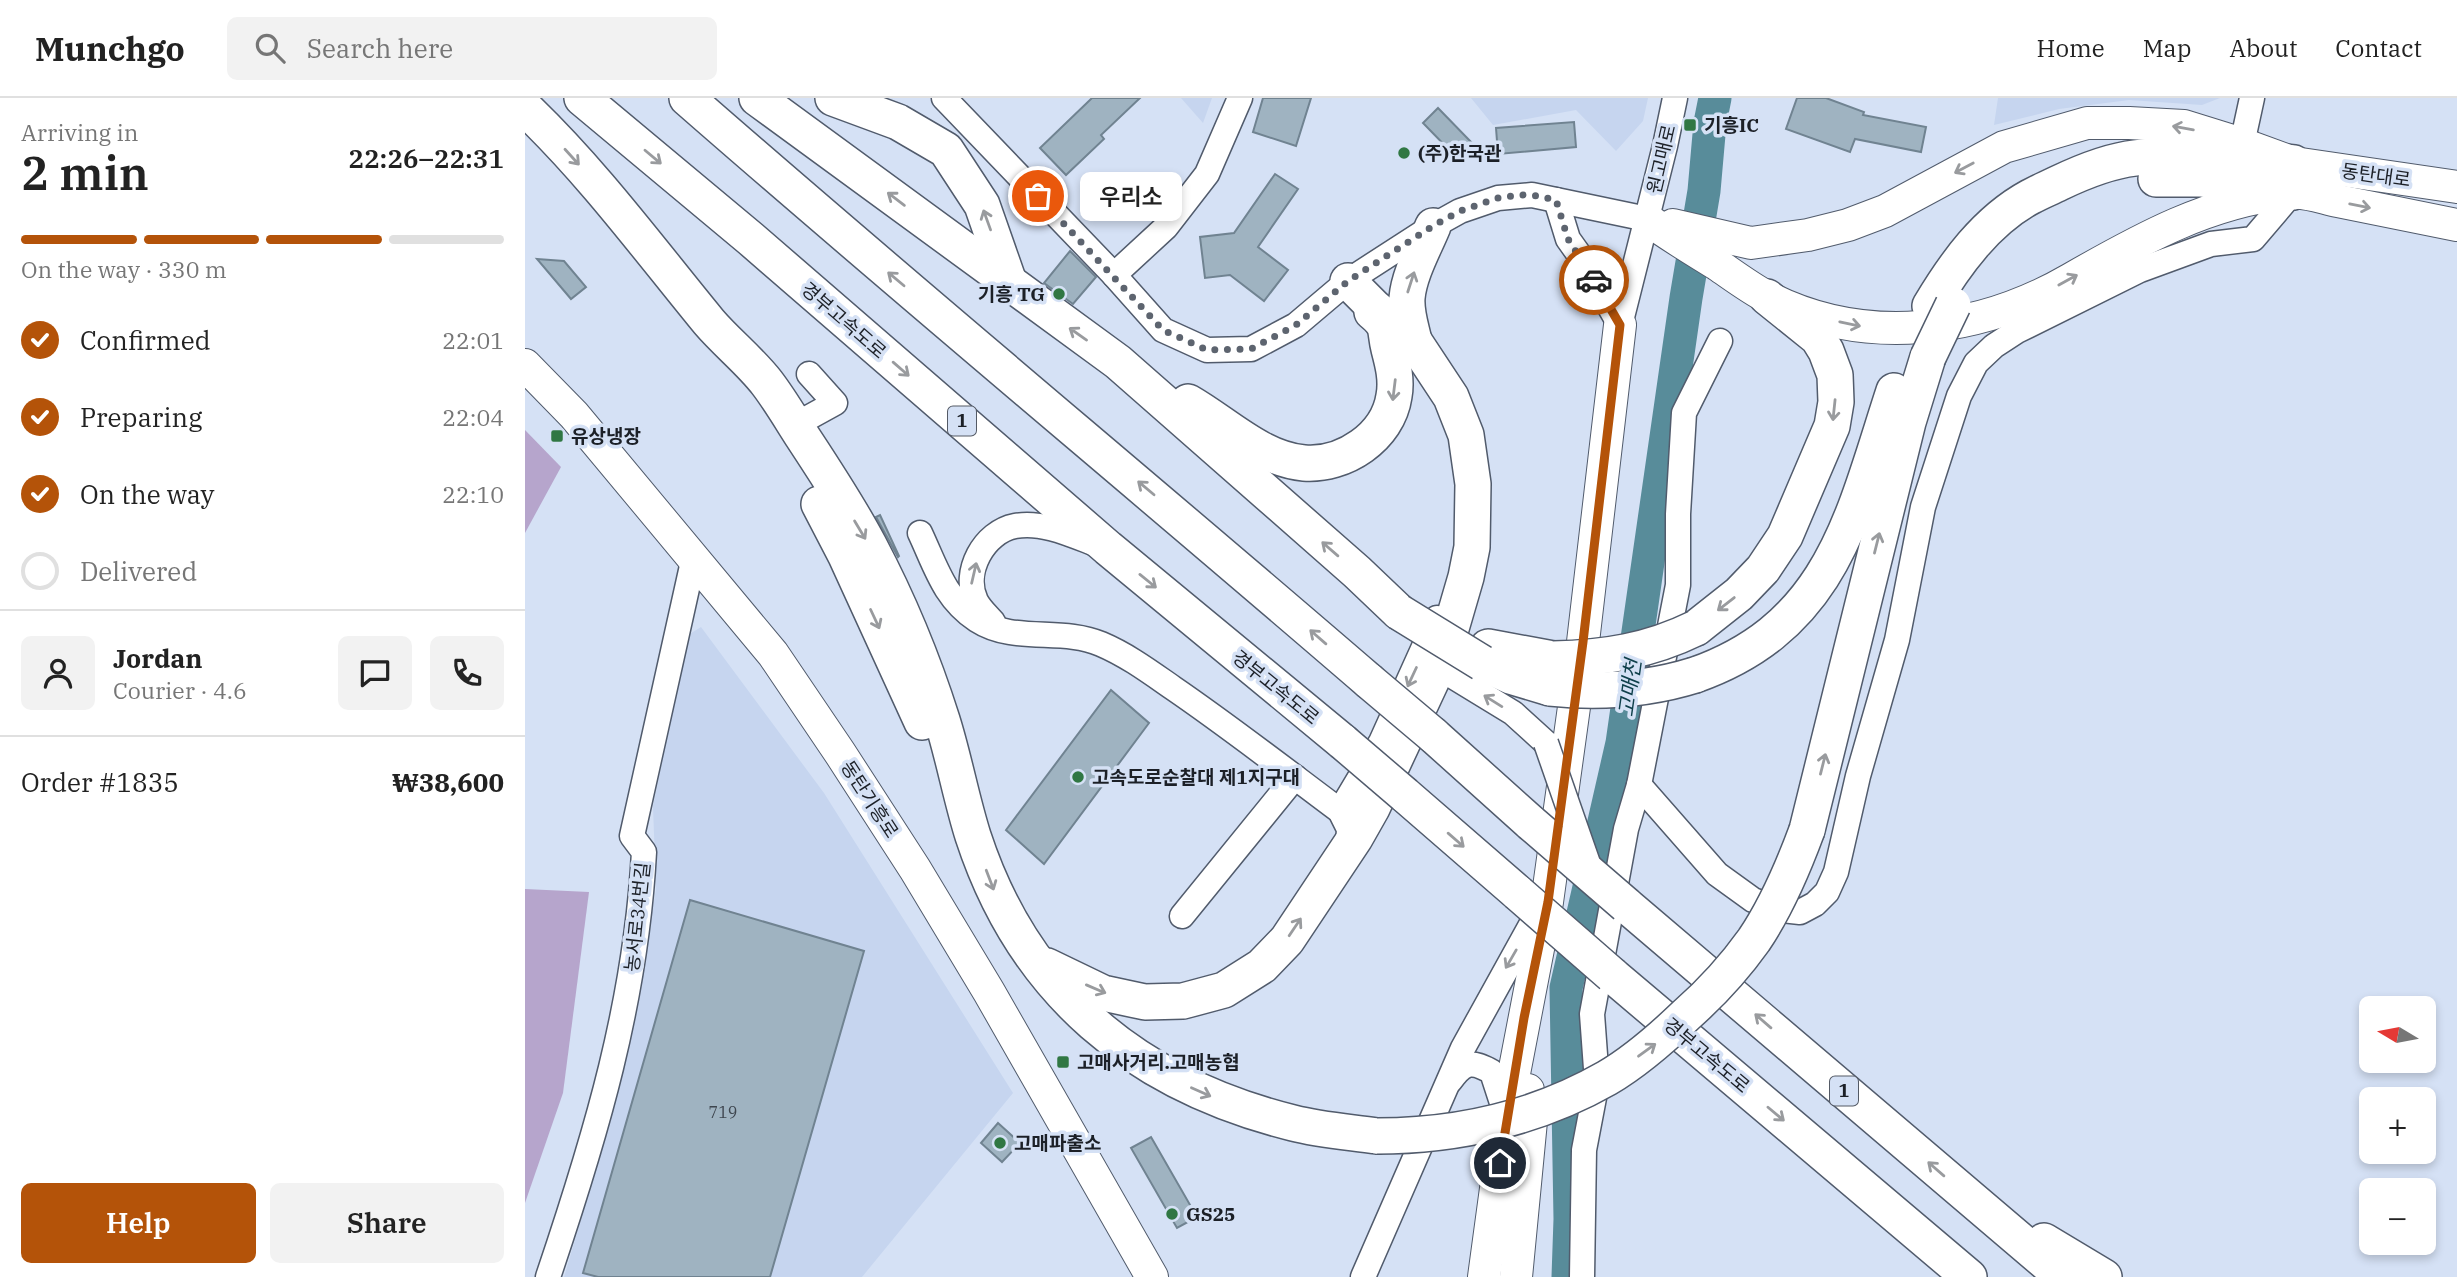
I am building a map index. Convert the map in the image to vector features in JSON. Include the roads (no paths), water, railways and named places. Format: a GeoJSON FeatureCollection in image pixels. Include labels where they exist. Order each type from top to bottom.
{"type":"FeatureCollection","features":[{"type":"Feature","properties":{"kind":"highway","name":"경부고속도로"},"geometry":{"type":"LineString","coordinates":[[582,98],[751,239],[1108,548],[1533,898],[1612,975],[1969,1277]]}},
{"type":"Feature","properties":{"kind":"highway","name":"1"},"geometry":{"type":"LineString","coordinates":[[687,98],[830,223],[1141,484],[1433,735],[1592,876],[2063,1277]]}},
{"type":"Feature","properties":{"kind":"highway"},"geometry":{"type":"LineString","coordinates":[[757,98],[1118,362],[1357,572],[1401,606],[1485,655],[1510,676],[1552,674],[1582,659],[1644,649],[1696,628],[1738,594],[1770,558],[1785,536],[1832,426],[1836,402],[1835,375],[1818,338],[1754,289]]}},
{"type":"Feature","properties":{"kind":"highway"},"geometry":{"type":"LineString","coordinates":[[833,98],[898,122],[946,150],[982,205],[1010,285]]}},
{"type":"Feature","properties":{"kind":"highway"},"geometry":{"type":"LineString","coordinates":[[525,108],[598,185],[711,324],[768,383],[795,425],[868,544],[922,661],[943,723],[973,835]]}},
{"type":"Feature","properties":{"kind":"highway"},"geometry":{"type":"LineString","coordinates":[[1552,674],[1595,691],[1656,686],[1727,663],[1766,638],[1800,606],[1829,568],[1842,540],[1916,358],[1942,306],[1948,275],[1994,224],[2029,197],[2071,177],[2132,158],[2210,155],[2294,178]]}},
{"type":"Feature","properties":{"kind":"highway"},"geometry":{"type":"LineString","coordinates":[[1415,341],[1407,299],[1433,226]]}},
{"type":"Feature","properties":{"kind":"highway"},"geometry":{"type":"LineString","coordinates":[[1118,362],[1206,412],[1246,441],[1273,455],[1289,461],[1321,463],[1351,454],[1371,438],[1388,416],[1396,378],[1385,323],[1357,296],[1348,281]]}},
{"type":"Feature","properties":{"kind":"highway"},"geometry":{"type":"LineString","coordinates":[[1035,960],[1103,993],[1145,1002],[1183,1001],[1224,990],[1262,966],[1287,940],[1348,848],[1355,811],[1443,656],[1470,557],[1473,484],[1466,435],[1451,397],[1415,341],[1348,281]]}},
{"type":"Feature","properties":{"kind":"highway"},"geometry":{"type":"LineString","coordinates":[[711,324],[802,472],[846,556],[973,835],[997,899],[1035,960],[1063,995],[1107,1037],[1164,1074],[1202,1093],[1246,1110],[1296,1124],[1377,1136],[1443,1133],[1493,1123],[1559,1101],[1607,1078],[1653,1047],[1729,972],[1754,939],[1777,900],[1807,830],[1905,434],[1916,358]]}},
{"type":"Feature","properties":{"kind":"highway"},"geometry":{"type":"LineString","coordinates":[[1963,1193],[2104,1277]]}},
{"type":"Feature","properties":{"kind":"main road"},"geometry":{"type":"LineString","coordinates":[[1706,245],[1784,240],[1848,225],[1885,211],[2004,147],[2087,123],[2129,122],[2184,127],[2242,144],[2294,178],[2457,225]]}},
{"type":"Feature","properties":{"kind":"main road"},"geometry":{"type":"LineString","coordinates":[[1664,227],[1706,245],[1754,289],[1825,319],[1870,328],[1897,329],[1932,326],[1983,316],[2028,300],[2069,281],[2115,253],[2294,178]]}},
{"type":"Feature","properties":{"kind":"main road","name":"동탄대로"},"geometry":{"type":"LineString","coordinates":[[2294,178],[2457,187]]}},
{"type":"Feature","properties":{"kind":"main road"},"geometry":{"type":"LineString","coordinates":[[1751,243],[1740,253],[1738,268],[1754,289]]}},
{"type":"Feature","properties":{"kind":"main road"},"geometry":{"type":"LineString","coordinates":[[1484,1277],[1506,1115],[1524,1018],[1533,898],[1584,628],[1620,325]]}},
{"type":"Feature","properties":{"kind":"main road","name":"동탄기흥로"},"geometry":{"type":"LineString","coordinates":[[525,365],[574,415],[773,654],[915,869],[989,992],[1152,1277]]}},
{"type":"Feature","properties":{"kind":"main road"},"geometry":{"type":"LineString","coordinates":[[1516,1277],[1531,1121],[1524,1018]]}},
{"type":"Feature","properties":{"kind":"street"},"geometry":{"type":"LineString","coordinates":[[944,98],[1114,275],[1163,330],[1207,350],[1251,349],[1303,320],[1348,281],[1433,226],[1460,211],[1498,198],[1532,195],[1664,227]]}},
{"type":"Feature","properties":{"kind":"street"},"geometry":{"type":"LineString","coordinates":[[1114,275],[1166,227],[1207,174],[1240,98]]}},
{"type":"Feature","properties":{"kind":"street","name":"원고매로"},"geometry":{"type":"LineString","coordinates":[[1620,325],[1664,227],[1665,146],[1675,98]]}},
{"type":"Feature","properties":{"kind":"street"},"geometry":{"type":"LineString","coordinates":[[2242,144],[2252,98]]}},
{"type":"Feature","properties":{"kind":"street"},"geometry":{"type":"LineString","coordinates":[[1639,785],[1717,874],[1753,900],[1781,910],[1800,912],[1815,904],[1827,892],[1836,872],[1858,776],[1897,639],[1923,507],[1959,396],[1976,363],[1994,346],[2017,331],[2140,270],[2211,244],[2253,239],[2294,178]]}},
{"type":"Feature","properties":{"kind":"street"},"geometry":{"type":"LineString","coordinates":[[1556,200],[1568,239],[1589,269],[1620,325]]}},
{"type":"Feature","properties":{"kind":"street"},"geometry":{"type":"LineString","coordinates":[[920,533],[944,587],[955,603],[979,621],[1001,631],[1066,636],[1098,642],[1192,701],[1295,777],[1355,811],[1381,742],[1416,667],[1454,574],[1466,526],[1462,456],[1447,411],[1439,393],[1408,345],[1385,323]]}},
{"type":"Feature","properties":{"kind":"street"},"geometry":{"type":"LineString","coordinates":[[1582,1277],[1584,1150],[1597,1083],[1593,1014],[1626,829],[1639,785],[1678,585],[1678,514],[1684,413],[1720,341]]}},
{"type":"Feature","properties":{"kind":"street"},"geometry":{"type":"LineString","coordinates":[[795,425],[835,403],[809,374]]}},
{"type":"Feature","properties":{"kind":"street"},"geometry":{"type":"LineString","coordinates":[[1001,631],[976,601],[971,583],[972,570],[985,544],[996,533],[1016,526],[1036,526],[1062,531],[1108,548]]}},
{"type":"Feature","properties":{"kind":"street","name":"농서로34번길"},"geometry":{"type":"LineString","coordinates":[[548,1277],[600,1116],[636,953],[644,852],[632,836],[694,557]]}},
{"type":"Feature","properties":{"kind":"street"},"geometry":{"type":"LineString","coordinates":[[1443,656],[1454,677],[1513,713],[1546,743],[1592,876]]}},
{"type":"Feature","properties":{"kind":"street"},"geometry":{"type":"LineString","coordinates":[[1182,916],[1295,777]]}},
{"type":"Feature","properties":{"kind":"street"},"geometry":{"type":"LineString","coordinates":[[1363,1277],[1445,1087],[1493,992],[1531,925],[1533,898]]}},
{"type":"Feature","properties":{"kind":"street"},"geometry":{"type":"LineString","coordinates":[[1445,1087],[1459,1069],[1469,1064],[1480,1065],[1492,1072],[1506,1115]]}},
{"type":"Feature","properties":{"kind":"waterway","name":"고매천"},"geometry":{"type":"LineString","coordinates":[[1568,1277],[1570,1219],[1566,988],[1622,743],[1704,191],[1715,98]]}},
{"type":"Feature","properties":{"kind":"place","name":"기흥IC"},"geometry":{"type":"Point","coordinates":[1690,125]}},
{"type":"Feature","properties":{"kind":"place","name":"(주)한국관"},"geometry":{"type":"Point","coordinates":[1404,153]}},
{"type":"Feature","properties":{"kind":"place","name":"우리소"},"geometry":{"type":"Point","coordinates":[1038,196]}},
{"type":"Feature","properties":{"kind":"place","name":"기흥 TG"},"geometry":{"type":"Point","coordinates":[1059,294]}},
{"type":"Feature","properties":{"kind":"place","name":"유상냉장"},"geometry":{"type":"Point","coordinates":[557,436]}},
{"type":"Feature","properties":{"kind":"place","name":"고속도로순찰대 제1지구대"},"geometry":{"type":"Point","coordinates":[1078,777]}},
{"type":"Feature","properties":{"kind":"place","name":"고매사거리.고매농협"},"geometry":{"type":"Point","coordinates":[1063,1062]}},
{"type":"Feature","properties":{"kind":"place","name":"고매파출소"},"geometry":{"type":"Point","coordinates":[1000,1143]}},
{"type":"Feature","properties":{"kind":"place","name":"GS25"},"geometry":{"type":"Point","coordinates":[1172,1214]}}]}
